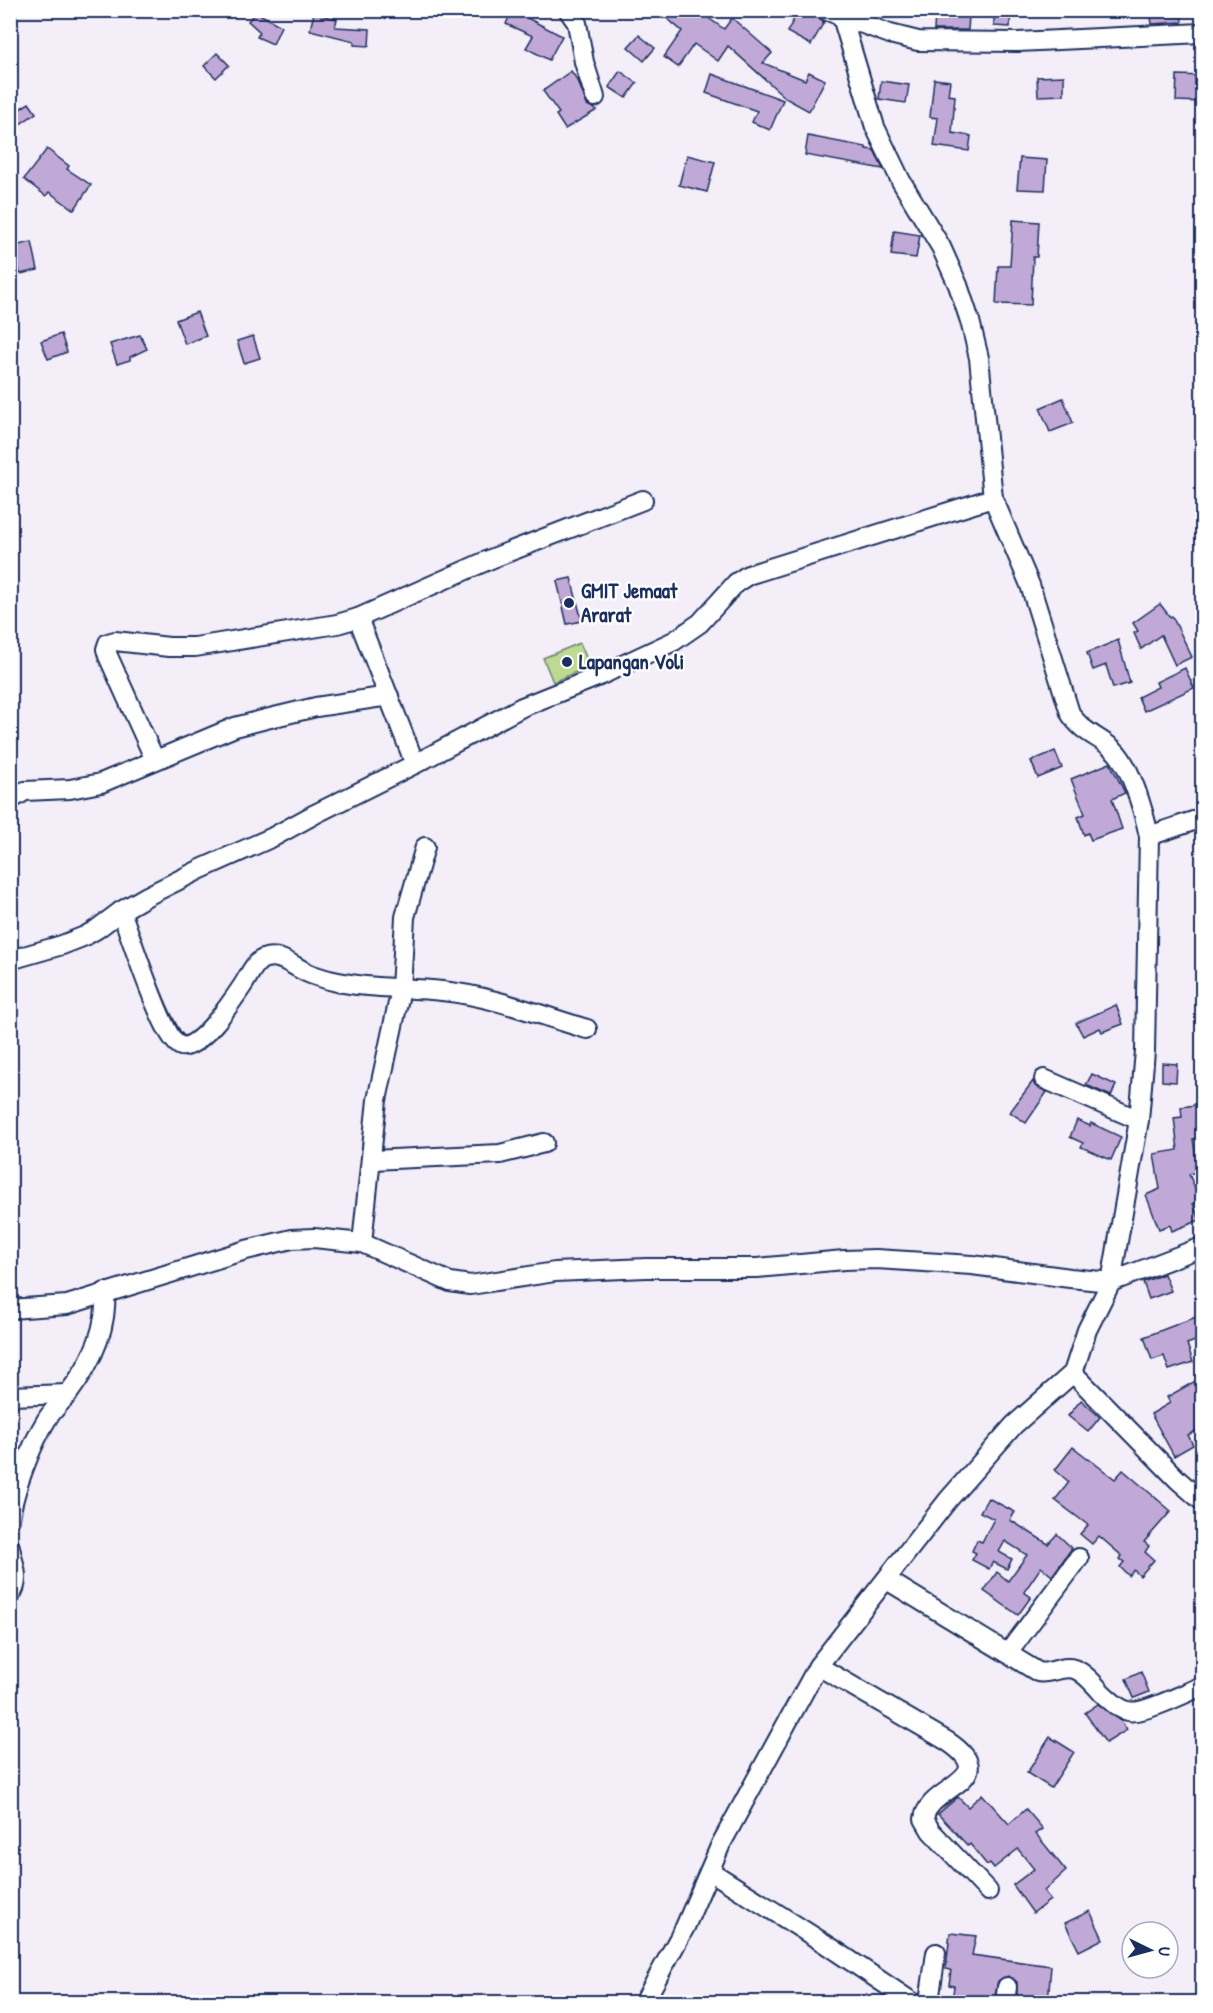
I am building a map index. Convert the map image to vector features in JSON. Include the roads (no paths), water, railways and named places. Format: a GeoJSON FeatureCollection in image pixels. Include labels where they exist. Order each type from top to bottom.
{"type":"FeatureCollection","features":[{"type":"Feature","properties":{"kind":"street"},"geometry":{"type":"LineString","coordinates":[[568,10],[577,23],[584,62],[595,97]]}},
{"type":"Feature","properties":{"kind":"street"},"geometry":{"type":"LineString","coordinates":[[836,13],[890,34],[918,41],[1018,42],[1203,33]]}},
{"type":"Feature","properties":{"kind":"street"},"geometry":{"type":"LineString","coordinates":[[644,2002],[685,1927],[721,1844],[818,1666],[948,1500],[1014,1425],[1072,1373],[1087,1330],[1111,1282],[1139,1120],[1145,1051],[1149,836],[1141,802],[1120,757],[1113,749],[1083,730],[1070,713],[1030,585],[993,498],[979,358],[958,285],[941,247],[901,181],[874,127],[836,13]]}},
{"type":"Feature","properties":{"kind":"street"},"geometry":{"type":"LineString","coordinates":[[10,960],[85,936],[121,911],[201,869],[273,837],[522,708],[597,677],[674,641],[700,623],[736,583],[748,575],[993,498]]}},
{"type":"Feature","properties":{"kind":"street"},"geometry":{"type":"LineString","coordinates":[[154,760],[108,656],[106,649],[108,643],[195,647],[337,624],[358,618],[493,558],[643,500]]}},
{"type":"Feature","properties":{"kind":"street"},"geometry":{"type":"LineString","coordinates":[[358,618],[415,764]]}},
{"type":"Feature","properties":{"kind":"street"},"geometry":{"type":"LineString","coordinates":[[10,800],[25,791],[70,789],[101,783],[235,727],[266,718],[316,707],[389,696]]}},
{"type":"Feature","properties":{"kind":"street"},"geometry":{"type":"LineString","coordinates":[[1149,836],[1203,818]]}},
{"type":"Feature","properties":{"kind":"street"},"geometry":{"type":"LineString","coordinates":[[362,1243],[377,1100],[401,989],[405,917],[425,847]]}},
{"type":"Feature","properties":{"kind":"street"},"geometry":{"type":"LineString","coordinates":[[121,911],[155,1005],[173,1042],[181,1046],[190,1046],[201,1039],[240,990],[258,962],[266,958],[278,958],[308,973],[339,982],[468,995],[500,1002],[587,1029]]}},
{"type":"Feature","properties":{"kind":"street"},"geometry":{"type":"LineString","coordinates":[[1044,1079],[1139,1120]]}},
{"type":"Feature","properties":{"kind":"street"},"geometry":{"type":"LineString","coordinates":[[372,1160],[500,1154],[544,1143]]}},
{"type":"Feature","properties":{"kind":"street"},"geometry":{"type":"LineString","coordinates":[[10,1309],[67,1305],[246,1250],[292,1239],[314,1238],[362,1243],[450,1282],[470,1285],[555,1272],[646,1268],[757,1268],[876,1259],[972,1264],[1111,1282],[1203,1247]]}},
{"type":"Feature","properties":{"kind":"street"},"geometry":{"type":"LineString","coordinates":[[10,1519],[26,1464],[47,1419],[78,1380],[95,1348],[107,1308],[105,1292]]}},
{"type":"Feature","properties":{"kind":"street"},"geometry":{"type":"LineString","coordinates":[[1072,1373],[1203,1501]]}},
{"type":"Feature","properties":{"kind":"street"},"geometry":{"type":"LineString","coordinates":[[10,1396],[67,1394]]}},
{"type":"Feature","properties":{"kind":"street"},"geometry":{"type":"LineString","coordinates":[[10,1547],[17,1574],[10,1596]]}},
{"type":"Feature","properties":{"kind":"street"},"geometry":{"type":"LineString","coordinates":[[1008,1653],[1079,1558]]}},
{"type":"Feature","properties":{"kind":"street"},"geometry":{"type":"LineString","coordinates":[[887,1580],[1041,1673],[1068,1668],[1078,1671],[1115,1705],[1127,1711],[1135,1712],[1146,1709],[1203,1686]]}},
{"type":"Feature","properties":{"kind":"street"},"geometry":{"type":"LineString","coordinates":[[818,1666],[947,1741],[967,1757],[969,1767],[965,1777],[928,1808],[924,1819],[931,1831],[988,1891]]}},
{"type":"Feature","properties":{"kind":"street"},"geometry":{"type":"LineString","coordinates":[[710,1871],[912,2002]]}},
{"type":"Feature","properties":{"kind":"street"},"geometry":{"type":"LineString","coordinates":[[929,2002],[936,1953]]}},
{"type":"Feature","properties":{"kind":"place","name":"GMIT Jemaat Ararat"},"geometry":{"type":"Point","coordinates":[569,603]}},
{"type":"Feature","properties":{"kind":"place","name":"Lapangan Voli"},"geometry":{"type":"Point","coordinates":[567,662]}}]}
